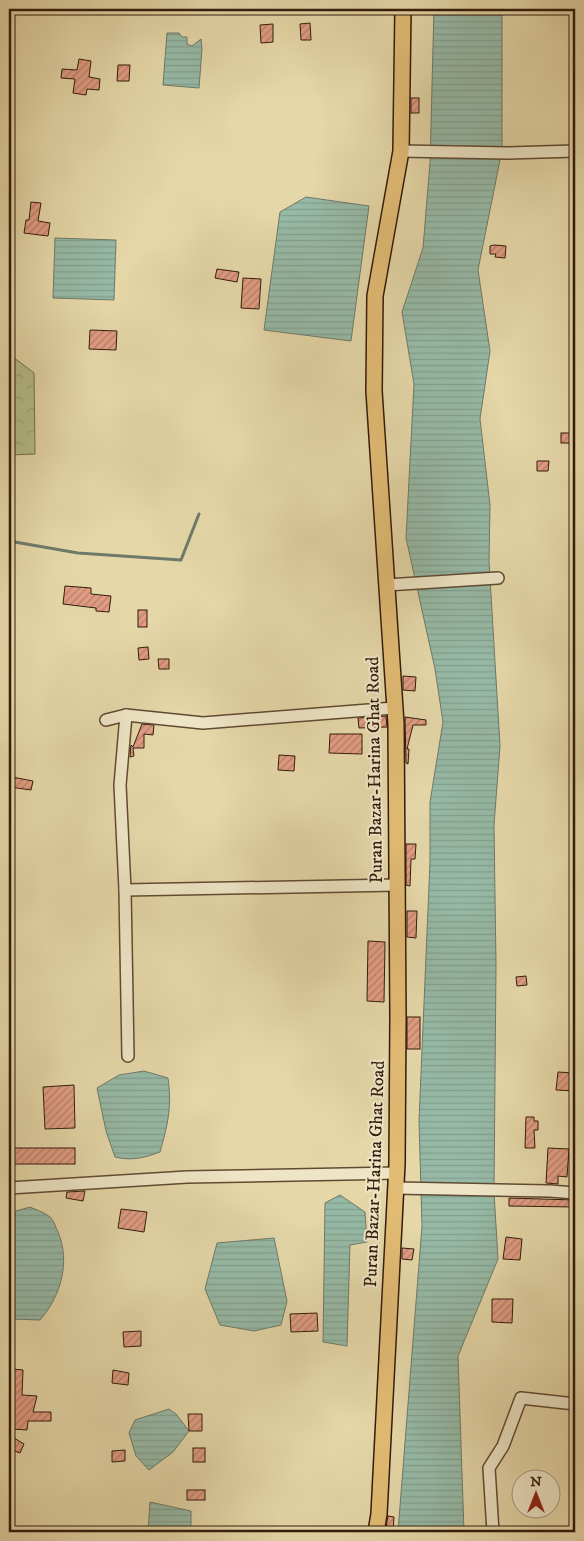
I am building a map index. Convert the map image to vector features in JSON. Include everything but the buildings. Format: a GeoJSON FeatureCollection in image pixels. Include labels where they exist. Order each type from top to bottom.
{"type":"FeatureCollection","features":[{"type":"Feature","properties":{"kind":"main road","name":"Puran Bazar-Harina Ghat Road"},"geometry":{"type":"LineString","coordinates":[[376,1532],[379,1514],[396,1180],[398,1017],[394,708],[374,391],[375,296],[401,151],[402,9]]}},
{"type":"Feature","properties":{"kind":"street"},"geometry":{"type":"LineString","coordinates":[[401,151],[507,153],[575,151]]}},
{"type":"Feature","properties":{"kind":"street"},"geometry":{"type":"LineString","coordinates":[[386,585],[498,578]]}},
{"type":"Feature","properties":{"kind":"street"},"geometry":{"type":"LineString","coordinates":[[106,720],[126,715],[203,723],[394,708]]}},
{"type":"Feature","properties":{"kind":"street"},"geometry":{"type":"LineString","coordinates":[[126,715],[120,784],[125,890],[128,1056]]}},
{"type":"Feature","properties":{"kind":"street"},"geometry":{"type":"LineString","coordinates":[[125,890],[397,885]]}},
{"type":"Feature","properties":{"kind":"street"},"geometry":{"type":"LineString","coordinates":[[9,1188],[187,1177],[396,1180],[575,1193]]}},
{"type":"Feature","properties":{"kind":"street"},"geometry":{"type":"LineString","coordinates":[[493,1532],[489,1468],[503,1446],[522,1398],[575,1404]]}},
{"type":"Feature","properties":{"kind":"green space"},"geometry":{"type":"Polygon","coordinates":[[[9,354],[34,373],[35,454],[9,455],[9,354]]]}},
{"type":"Feature","properties":{"kind":"shaded area"},"geometry":{"type":"Polygon","coordinates":[[[434,9],[502,9],[502,150],[478,270],[490,351],[480,419],[490,505],[489,561],[500,746],[494,825],[496,965],[494,1192],[498,1259],[458,1356],[464,1532],[398,1532],[422,1226],[419,1121],[430,862],[430,802],[443,722],[435,669],[406,538],[414,384],[402,312],[423,248],[430,163],[434,9]]]}},
{"type":"Feature","properties":{"kind":"shaded area"},"geometry":{"type":"Polygon","coordinates":[[[167,33],[179,33],[182,37],[187,37],[187,44],[192,46],[201,39],[199,88],[163,85],[167,33]]]}},
{"type":"Feature","properties":{"kind":"shaded area"},"geometry":{"type":"Polygon","coordinates":[[[306,197],[369,206],[351,341],[264,330],[280,212],[306,197]]]}},
{"type":"Feature","properties":{"kind":"shaded area"},"geometry":{"type":"Polygon","coordinates":[[[55,238],[116,240],[114,300],[53,298],[55,238]]]}},
{"type":"Feature","properties":{"kind":"shaded area"},"geometry":{"type":"Polygon","coordinates":[[[144,1071],[168,1078],[170,1098],[160,1152],[138,1158],[115,1157],[106,1131],[97,1088],[119,1075],[144,1071]]]}},
{"type":"Feature","properties":{"kind":"shaded area"},"geometry":{"type":"Polygon","coordinates":[[[340,1195],[365,1212],[367,1242],[350,1245],[347,1346],[323,1342],[325,1203],[340,1195]]]}},
{"type":"Feature","properties":{"kind":"shaded area"},"geometry":{"type":"Polygon","coordinates":[[[30,1207],[49,1216],[55,1225],[62,1244],[63,1267],[61,1279],[53,1301],[40,1320],[9,1319],[9,1213],[30,1207]]]}},
{"type":"Feature","properties":{"kind":"shaded area"},"geometry":{"type":"Polygon","coordinates":[[[274,1238],[287,1301],[281,1325],[254,1331],[220,1325],[205,1289],[217,1243],[274,1238]]]}},
{"type":"Feature","properties":{"kind":"shaded area"},"geometry":{"type":"Polygon","coordinates":[[[169,1409],[176,1414],[189,1431],[173,1452],[149,1470],[136,1456],[129,1433],[135,1420],[169,1409]]]}},
{"type":"Feature","properties":{"kind":"shaded area"},"geometry":{"type":"Polygon","coordinates":[[[150,1502],[191,1511],[191,1532],[148,1532],[150,1502]]]}},
{"type":"Feature","properties":{"kind":"waterway"},"geometry":{"type":"LineString","coordinates":[[9,541],[78,553],[181,560],[199,514]]}}]}
